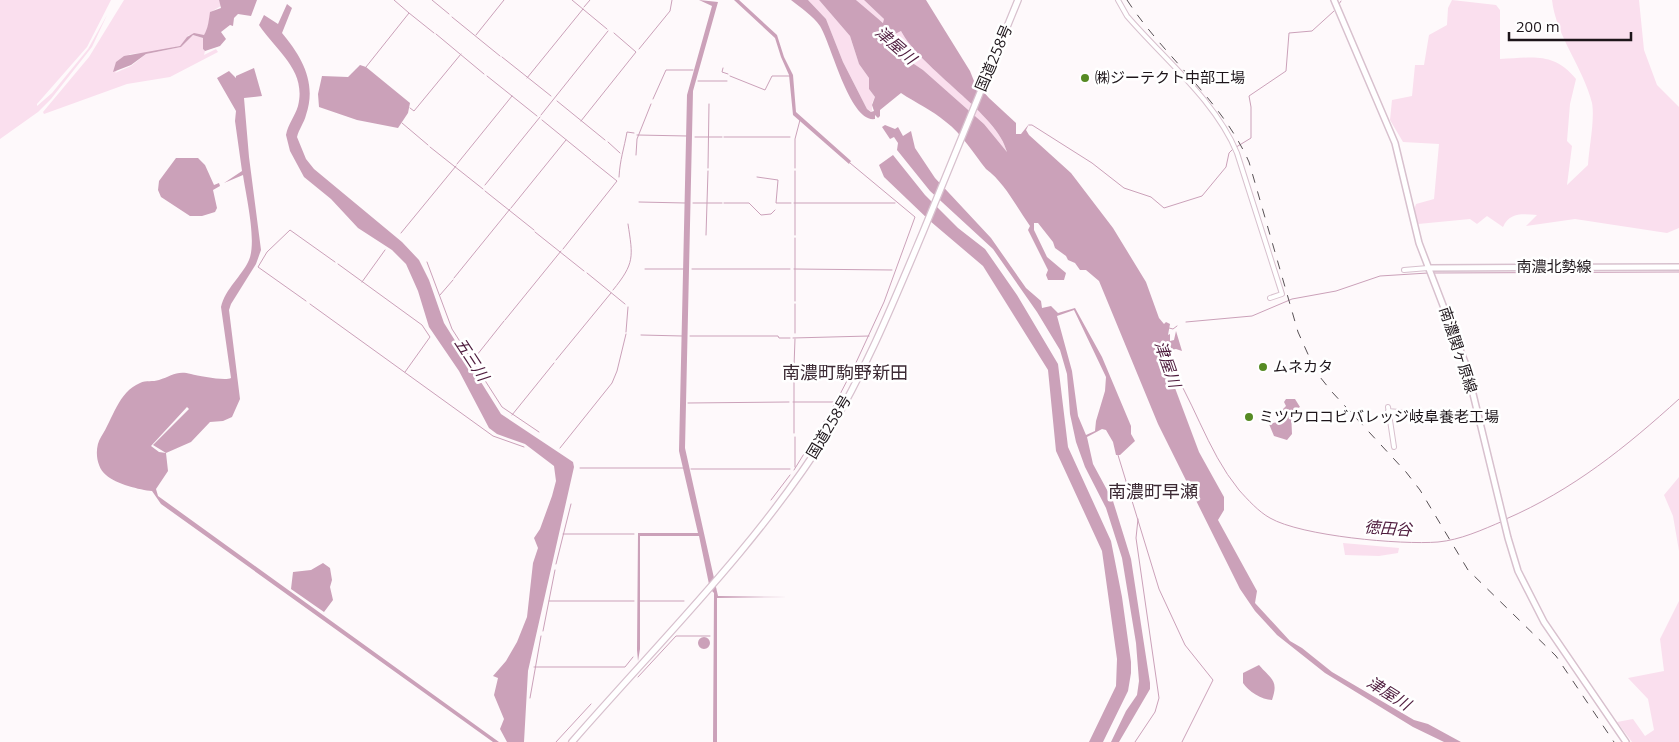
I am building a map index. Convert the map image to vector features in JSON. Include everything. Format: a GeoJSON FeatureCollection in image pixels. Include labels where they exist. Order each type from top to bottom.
{"type":"FeatureCollection","features":[{"type":"Feature","properties":{"kind":"highway","name":"国道258号"},"geometry":{"type":"LineString","coordinates":[[572,742],[709,588],[788,492],[840,411],[863,369],[894,302],[1018,0]]}},
{"type":"Feature","properties":{"kind":"main road","name":"南濃関ヶ原線"},"geometry":{"type":"LineString","coordinates":[[1334,0],[1395,143],[1416,231],[1428,268],[1466,365],[1507,536],[1524,586],[1544,622],[1626,742]]}},
{"type":"Feature","properties":{"kind":"main road","name":"南濃北勢線"},"geometry":{"type":"LineString","coordinates":[[1428,268],[1679,267]]}},
{"type":"Feature","properties":{"kind":"street"},"geometry":{"type":"LineString","coordinates":[[1118,0],[1127,16],[1216,115],[1234,145],[1282,294],[1270,298]]}},
{"type":"Feature","properties":{"kind":"street"},"geometry":{"type":"LineString","coordinates":[[1404,270],[1428,268]]}},
{"type":"Feature","properties":{"kind":"street"},"geometry":{"type":"LineString","coordinates":[[1394,447],[1388,409],[1461,419],[1478,416]]}},
{"type":"Feature","properties":{"kind":"shaded area"},"geometry":{"type":"Polygon","coordinates":[[[0,0],[111,0],[87,47],[37,106],[52,93],[88,49],[107,15],[92,47],[51,99],[38,112],[0,139],[0,0]]]}},
{"type":"Feature","properties":{"kind":"shaded area"},"geometry":{"type":"Polygon","coordinates":[[[124,0],[219,0],[221,6],[211,12],[204,36],[199,34],[189,35],[180,46],[154,52],[130,54],[115,73],[131,66],[146,54],[181,47],[193,35],[203,38],[204,55],[216,49],[218,52],[170,77],[127,84],[44,114],[43,112],[89,57],[124,0]]]}},
{"type":"Feature","properties":{"kind":"shaded area"},"geometry":{"type":"Polygon","coordinates":[[[808,0],[819,0],[850,36],[859,64],[869,78],[869,89],[875,97],[872,103],[872,112],[867,109],[843,62],[826,19],[808,0]]]}},
{"type":"Feature","properties":{"kind":"shaded area"},"geometry":{"type":"Polygon","coordinates":[[[856,0],[864,0],[884,19],[884,23],[874,17],[856,0]]]}},
{"type":"Feature","properties":{"kind":"shaded area"},"geometry":{"type":"Polygon","coordinates":[[[1452,0],[1496,5],[1500,10],[1500,59],[1541,58],[1550,60],[1559,64],[1576,79],[1570,104],[1567,141],[1572,146],[1567,185],[1588,165],[1593,110],[1583,77],[1564,39],[1554,13],[1552,0],[1639,0],[1644,50],[1657,85],[1679,107],[1679,228],[1667,233],[1575,219],[1526,226],[1537,215],[1526,214],[1513,216],[1503,227],[1487,216],[1477,224],[1470,219],[1418,224],[1414,210],[1416,204],[1434,199],[1439,144],[1403,142],[1390,120],[1392,100],[1412,96],[1415,65],[1424,65],[1429,35],[1447,25],[1448,8],[1452,0]]]}},
{"type":"Feature","properties":{"kind":"shaded area"},"geometry":{"type":"Polygon","coordinates":[[[901,31],[911,46],[925,61],[989,122],[1000,137],[1007,152],[984,124],[923,70],[902,56],[895,34],[901,31]]]}},
{"type":"Feature","properties":{"kind":"shaded area"},"geometry":{"type":"Polygon","coordinates":[[[1679,477],[1679,551],[1673,516],[1664,495],[1679,477]]]}},
{"type":"Feature","properties":{"kind":"shaded area"},"geometry":{"type":"Polygon","coordinates":[[[1343,543],[1399,548],[1398,553],[1379,556],[1345,555],[1343,543]]]}},
{"type":"Feature","properties":{"kind":"shaded area"},"geometry":{"type":"Polygon","coordinates":[[[1679,601],[1679,742],[1632,742],[1617,722],[1633,719],[1645,736],[1654,730],[1648,699],[1628,678],[1664,671],[1660,639],[1679,601]]]}},
{"type":"Feature","properties":{"kind":"water"},"geometry":{"type":"Polygon","coordinates":[[[219,0],[257,0],[251,16],[238,14],[234,18],[233,26],[230,25],[221,32],[226,39],[220,46],[205,51],[203,49],[203,38],[193,35],[181,47],[146,54],[131,65],[113,72],[116,62],[124,56],[180,46],[187,37],[194,33],[204,35],[210,12],[221,8],[219,0]]]}},
{"type":"Feature","properties":{"kind":"water"},"geometry":{"type":"Polygon","coordinates":[[[699,0],[718,2],[693,91],[685,448],[718,596],[788,597],[717,598],[717,742],[713,742],[714,593],[710,589],[699,536],[640,536],[640,649],[638,661],[637,650],[638,533],[698,533],[679,451],[687,95],[712,6],[699,0]]]}},
{"type":"Feature","properties":{"kind":"water"},"geometry":{"type":"Polygon","coordinates":[[[734,0],[739,0],[777,35],[784,57],[793,75],[796,112],[851,161],[849,164],[793,115],[789,75],[775,38],[734,0]]]}},
{"type":"Feature","properties":{"kind":"water","name":"津屋川"},"geometry":{"type":"Polygon","coordinates":[[[791,0],[808,0],[826,19],[843,62],[867,109],[871,112],[874,111],[872,105],[875,97],[869,89],[869,78],[859,64],[850,36],[819,0],[856,0],[883,23],[884,19],[864,0],[926,0],[970,71],[974,81],[1016,123],[1016,134],[1021,134],[1029,124],[1026,130],[1029,135],[1071,173],[1113,228],[1146,282],[1159,318],[1164,324],[1166,322],[1170,324],[1168,335],[1170,334],[1170,341],[1174,340],[1176,331],[1182,351],[1176,349],[1164,351],[1163,356],[1199,452],[1224,497],[1224,510],[1218,520],[1257,591],[1255,603],[1290,641],[1332,672],[1414,720],[1428,724],[1461,742],[1444,742],[1413,727],[1325,673],[1277,635],[1255,611],[1240,589],[1158,424],[1099,281],[1086,270],[1080,270],[1075,263],[1068,260],[1066,256],[1055,248],[1053,242],[1038,223],[1034,223],[1034,230],[1047,257],[1066,273],[1064,280],[1048,280],[1046,275],[1048,270],[1028,230],[1030,226],[1010,195],[986,169],[957,132],[935,114],[901,93],[880,110],[878,118],[875,115],[875,119],[866,117],[850,97],[820,26],[810,15],[791,0]],[[901,31],[895,34],[903,47],[902,56],[923,70],[984,124],[1007,152],[1001,138],[990,123],[911,46],[901,31]]]}},
{"type":"Feature","properties":{"kind":"water"},"geometry":{"type":"Polygon","coordinates":[[[287,4],[292,8],[282,33],[296,51],[309,81],[309,103],[297,137],[306,159],[314,169],[402,242],[419,260],[429,280],[444,323],[501,414],[573,462],[574,467],[528,671],[524,742],[507,742],[500,729],[504,719],[494,695],[498,678],[493,676],[506,661],[517,642],[527,617],[533,563],[538,548],[534,538],[540,529],[552,496],[556,481],[554,466],[525,444],[497,434],[489,428],[459,371],[429,327],[418,291],[406,264],[392,250],[358,228],[331,199],[304,177],[290,151],[286,135],[298,106],[300,93],[298,82],[288,62],[259,25],[264,15],[278,24],[287,4]]]}},
{"type":"Feature","properties":{"kind":"water"},"geometry":{"type":"Polygon","coordinates":[[[360,65],[366,67],[410,103],[408,113],[398,128],[357,120],[319,107],[318,94],[322,76],[348,77],[360,65]]]}},
{"type":"Feature","properties":{"kind":"water"},"geometry":{"type":"Polygon","coordinates":[[[254,68],[262,96],[244,98],[249,157],[261,250],[256,264],[229,310],[240,399],[232,417],[223,421],[210,422],[191,442],[166,453],[168,471],[156,489],[158,496],[499,742],[493,742],[161,504],[152,491],[122,484],[110,478],[103,472],[98,462],[97,446],[99,441],[121,399],[132,387],[142,382],[157,381],[182,373],[218,379],[231,378],[221,307],[226,294],[249,260],[252,242],[243,175],[224,183],[242,171],[235,121],[236,111],[217,78],[229,71],[236,78],[236,76],[254,68]]]}},
{"type":"Feature","properties":{"kind":"water"},"geometry":{"type":"Polygon","coordinates":[[[885,125],[895,129],[898,127],[903,136],[911,131],[915,148],[935,178],[991,238],[1026,288],[1041,301],[1042,308],[1051,306],[1058,313],[1075,308],[1102,357],[1131,426],[1131,434],[1135,441],[1120,455],[1116,455],[1113,442],[1106,430],[1102,429],[1087,437],[1093,464],[1113,501],[1131,559],[1150,683],[1150,689],[1119,742],[1111,742],[1126,711],[1137,695],[1139,681],[1136,643],[1122,558],[1106,508],[1085,467],[1076,442],[1070,414],[1067,374],[1060,350],[1037,312],[993,249],[930,191],[897,150],[898,143],[894,137],[890,139],[882,127],[885,125]],[[1074,310],[1057,316],[1072,371],[1078,416],[1086,435],[1095,431],[1105,391],[1106,377],[1074,310]]]}},
{"type":"Feature","properties":{"kind":"water"},"geometry":{"type":"Polygon","coordinates":[[[893,155],[925,195],[958,228],[985,249],[1017,295],[1058,364],[1068,447],[1111,541],[1122,597],[1131,662],[1128,691],[1103,742],[1089,742],[1116,686],[1117,659],[1102,551],[1056,451],[1048,370],[983,266],[930,221],[884,177],[879,165],[893,155]]]}},
{"type":"Feature","properties":{"kind":"water"},"geometry":{"type":"Polygon","coordinates":[[[176,158],[198,158],[205,165],[214,185],[219,183],[220,186],[213,190],[217,208],[215,212],[202,216],[190,216],[161,197],[158,190],[159,181],[176,158]]]}},
{"type":"Feature","properties":{"kind":"water"},"geometry":{"type":"Polygon","coordinates":[[[1286,399],[1295,399],[1300,407],[1291,412],[1292,434],[1287,440],[1274,436],[1269,424],[1281,421],[1286,416],[1283,409],[1286,406],[1284,402],[1286,399]]]}},
{"type":"Feature","properties":{"kind":"water"},"geometry":{"type":"Polygon","coordinates":[[[323,563],[330,568],[332,580],[330,587],[333,600],[324,612],[291,589],[293,572],[311,570],[323,563]]]}},
{"type":"Feature","properties":{"kind":"water"},"geometry":{"type":"Polygon","coordinates":[[[706,637],[709,638],[709,648],[702,649],[699,648],[698,641],[699,638],[706,637]]]}},
{"type":"Feature","properties":{"kind":"water"},"geometry":{"type":"Polygon","coordinates":[[[1259,665],[1273,680],[1275,688],[1272,700],[1256,694],[1243,683],[1243,673],[1259,665]]]}},
{"type":"Feature","properties":{"kind":"pier"},"geometry":{"type":"Polygon","coordinates":[[[187,407],[189,409],[153,445],[166,453],[159,452],[151,446],[187,407]]]}},
{"type":"Feature","properties":{"kind":"waterway"},"geometry":{"type":"LineString","coordinates":[[366,67],[409,13],[394,0]]}},
{"type":"Feature","properties":{"kind":"waterway"},"geometry":{"type":"LineString","coordinates":[[432,0],[449,14]]}},
{"type":"Feature","properties":{"kind":"waterway"},"geometry":{"type":"LineString","coordinates":[[476,35],[504,0]]}},
{"type":"Feature","properties":{"kind":"waterway"},"geometry":{"type":"LineString","coordinates":[[572,0],[607,29]]}},
{"type":"Feature","properties":{"kind":"waterway"},"geometry":{"type":"LineString","coordinates":[[584,7],[590,0]]}},
{"type":"Feature","properties":{"kind":"waterway"},"geometry":{"type":"LineString","coordinates":[[639,49],[670,11],[672,0]]}},
{"type":"Feature","properties":{"kind":"waterway"},"geometry":{"type":"LineString","coordinates":[[527,78],[583,9]]}},
{"type":"Feature","properties":{"kind":"waterway"},"geometry":{"type":"LineString","coordinates":[[1029,125],[1032,125],[1092,163],[1124,188],[1151,197],[1164,208],[1202,196],[1226,167],[1229,153],[1251,138],[1249,96],[1286,71],[1289,33],[1312,31],[1334,11]]}},
{"type":"Feature","properties":{"kind":"waterway"},"geometry":{"type":"LineString","coordinates":[[409,13],[434,33]]}},
{"type":"Feature","properties":{"kind":"waterway"},"geometry":{"type":"LineString","coordinates":[[452,17],[500,56]]}},
{"type":"Feature","properties":{"kind":"waterway"},"geometry":{"type":"LineString","coordinates":[[541,115],[608,31]]}},
{"type":"Feature","properties":{"kind":"waterway"},"geometry":{"type":"LineString","coordinates":[[581,121],[636,52],[614,33]]}},
{"type":"Feature","properties":{"kind":"waterway"},"geometry":{"type":"LineString","coordinates":[[436,34],[484,74]]}},
{"type":"Feature","properties":{"kind":"waterway"},"geometry":{"type":"LineString","coordinates":[[410,108],[414,111],[461,54]]}},
{"type":"Feature","properties":{"kind":"waterway"},"geometry":{"type":"LineString","coordinates":[[502,57],[551,96]]}},
{"type":"Feature","properties":{"kind":"waterway"},"geometry":{"type":"LineString","coordinates":[[723,68],[722,72],[728,74]]}},
{"type":"Feature","properties":{"kind":"waterway"},"geometry":{"type":"LineString","coordinates":[[653,99],[666,70],[693,70]]}},
{"type":"Feature","properties":{"kind":"waterway"},"geometry":{"type":"LineString","coordinates":[[487,76],[537,116]]}},
{"type":"Feature","properties":{"kind":"waterway"},"geometry":{"type":"LineString","coordinates":[[730,76],[765,90],[772,76],[790,76]]}},
{"type":"Feature","properties":{"kind":"waterway"},"geometry":{"type":"LineString","coordinates":[[698,81],[727,81]]}},
{"type":"Feature","properties":{"kind":"waterway"},"geometry":{"type":"LineString","coordinates":[[457,164],[512,96]]}},
{"type":"Feature","properties":{"kind":"waterway"},"geometry":{"type":"LineString","coordinates":[[557,101],[605,140]]}},
{"type":"Feature","properties":{"kind":"waterway"},"geometry":{"type":"LineString","coordinates":[[636,155],[637,139],[651,104]]}},
{"type":"Feature","properties":{"kind":"waterway"},"geometry":{"type":"LineString","coordinates":[[708,168],[709,104]]}},
{"type":"Feature","properties":{"kind":"waterway"},"geometry":{"type":"LineString","coordinates":[[485,185],[540,117]]}},
{"type":"Feature","properties":{"kind":"waterway"},"geometry":{"type":"LineString","coordinates":[[542,120],[591,160]]}},
{"type":"Feature","properties":{"kind":"waterway"},"geometry":{"type":"LineString","coordinates":[[795,168],[795,139],[800,120]]}},
{"type":"Feature","properties":{"kind":"waterway"},"geometry":{"type":"LineString","coordinates":[[402,123],[428,145]]}},
{"type":"Feature","properties":{"kind":"waterway"},"geometry":{"type":"LineString","coordinates":[[619,177],[627,132],[634,133]]}},
{"type":"Feature","properties":{"kind":"waterway"},"geometry":{"type":"LineString","coordinates":[[637,135],[687,136]]}},
{"type":"Feature","properties":{"kind":"waterway"},"geometry":{"type":"LineString","coordinates":[[695,137],[722,137]]}},
{"type":"Feature","properties":{"kind":"waterway"},"geometry":{"type":"LineString","coordinates":[[724,137],[790,137]]}},
{"type":"Feature","properties":{"kind":"waterway"},"geometry":{"type":"LineString","coordinates":[[511,208],[566,140]]}},
{"type":"Feature","properties":{"kind":"waterway"},"geometry":{"type":"LineString","coordinates":[[608,142],[620,153]]}},
{"type":"Feature","properties":{"kind":"waterway"},"geometry":{"type":"LineString","coordinates":[[430,147],[483,189]]}},
{"type":"Feature","properties":{"kind":"waterway"},"geometry":{"type":"LineString","coordinates":[[563,249],[617,181],[592,161]]}},
{"type":"Feature","properties":{"kind":"waterway"},"geometry":{"type":"LineString","coordinates":[[850,163],[915,217],[884,302],[854,367]]}},
{"type":"Feature","properties":{"kind":"waterway"},"geometry":{"type":"LineString","coordinates":[[401,233],[456,166]]}},
{"type":"Feature","properties":{"kind":"waterway"},"geometry":{"type":"LineString","coordinates":[[706,235],[708,171]]}},
{"type":"Feature","properties":{"kind":"waterway"},"geometry":{"type":"LineString","coordinates":[[795,171],[795,235]]}},
{"type":"Feature","properties":{"kind":"waterway"},"geometry":{"type":"LineString","coordinates":[[757,177],[778,180],[776,203],[791,203]]}},
{"type":"Feature","properties":{"kind":"waterway"},"geometry":{"type":"LineString","coordinates":[[485,191],[534,230]]}},
{"type":"Feature","properties":{"kind":"waterway"},"geometry":{"type":"LineString","coordinates":[[639,202],[685,203]]}},
{"type":"Feature","properties":{"kind":"waterway"},"geometry":{"type":"LineString","coordinates":[[693,203],[722,203]]}},
{"type":"Feature","properties":{"kind":"waterway"},"geometry":{"type":"LineString","coordinates":[[724,203],[749,203],[761,215],[771,214],[775,210]]}},
{"type":"Feature","properties":{"kind":"waterway"},"geometry":{"type":"LineString","coordinates":[[794,203],[895,203]]}},
{"type":"Feature","properties":{"kind":"waterway"},"geometry":{"type":"LineString","coordinates":[[454,278],[510,209]]}},
{"type":"Feature","properties":{"kind":"waterway"},"geometry":{"type":"LineString","coordinates":[[613,290],[625,273],[631,259],[628,224]]}},
{"type":"Feature","properties":{"kind":"waterway"},"geometry":{"type":"LineString","coordinates":[[306,301],[258,267],[267,252],[290,230],[335,262]]}},
{"type":"Feature","properties":{"kind":"waterway"},"geometry":{"type":"LineString","coordinates":[[535,232],[584,271]]}},
{"type":"Feature","properties":{"kind":"waterway"},"geometry":{"type":"LineString","coordinates":[[795,238],[795,301]]}},
{"type":"Feature","properties":{"kind":"waterway"},"geometry":{"type":"LineString","coordinates":[[362,282],[385,250]]}},
{"type":"Feature","properties":{"kind":"waterway"},"geometry":{"type":"LineString","coordinates":[[505,320],[561,251]]}},
{"type":"Feature","properties":{"kind":"waterway","name":"五三川"},"geometry":{"type":"LineString","coordinates":[[427,262],[452,329],[502,407],[539,432]]}},
{"type":"Feature","properties":{"kind":"waterway"},"geometry":{"type":"LineString","coordinates":[[338,264],[422,325],[430,337],[405,372]]}},
{"type":"Feature","properties":{"kind":"waterway"},"geometry":{"type":"LineString","coordinates":[[645,269],[684,269]]}},
{"type":"Feature","properties":{"kind":"waterway"},"geometry":{"type":"LineString","coordinates":[[692,269],[790,269]]}},
{"type":"Feature","properties":{"kind":"waterway"},"geometry":{"type":"LineString","coordinates":[[794,269],[892,270]]}},
{"type":"Feature","properties":{"kind":"waterway"},"geometry":{"type":"LineString","coordinates":[[1432,273],[1679,272]]}},
{"type":"Feature","properties":{"kind":"waterway"},"geometry":{"type":"LineString","coordinates":[[587,273],[625,304]]}},
{"type":"Feature","properties":{"kind":"waterway"},"geometry":{"type":"LineString","coordinates":[[1186,322],[1252,316],[1292,299],[1336,291],[1380,276],[1428,273]]}},
{"type":"Feature","properties":{"kind":"waterway"},"geometry":{"type":"LineString","coordinates":[[440,295],[453,280]]}},
{"type":"Feature","properties":{"kind":"waterway"},"geometry":{"type":"LineString","coordinates":[[556,360],[611,293]]}},
{"type":"Feature","properties":{"kind":"waterway"},"geometry":{"type":"LineString","coordinates":[[310,304],[493,436],[524,447]]}},
{"type":"Feature","properties":{"kind":"waterway"},"geometry":{"type":"LineString","coordinates":[[795,304],[795,333]]}},
{"type":"Feature","properties":{"kind":"waterway"},"geometry":{"type":"LineString","coordinates":[[626,332],[628,307]]}},
{"type":"Feature","properties":{"kind":"waterway","name":"五三川"},"geometry":{"type":"LineString","coordinates":[[473,360],[504,321]]}},
{"type":"Feature","properties":{"kind":"waterway"},"geometry":{"type":"LineString","coordinates":[[1169,328],[1173,329],[1177,326]]}},
{"type":"Feature","properties":{"kind":"waterway"},"geometry":{"type":"LineString","coordinates":[[560,448],[612,383],[617,371],[626,334]]}},
{"type":"Feature","properties":{"kind":"waterway"},"geometry":{"type":"LineString","coordinates":[[641,335],[682,336]]}},
{"type":"Feature","properties":{"kind":"waterway"},"geometry":{"type":"LineString","coordinates":[[690,336],[778,336],[779,338],[790,338]]}},
{"type":"Feature","properties":{"kind":"waterway"},"geometry":{"type":"LineString","coordinates":[[793,338],[869,336]]}},
{"type":"Feature","properties":{"kind":"waterway"},"geometry":{"type":"LineString","coordinates":[[794,367],[795,339]]}},
{"type":"Feature","properties":{"kind":"waterway","name":"徳田谷"},"geometry":{"type":"LineString","coordinates":[[1163,355],[1174,371],[1208,441],[1227,474],[1250,502],[1270,518],[1304,530],[1327,534],[1352,538],[1421,543],[1454,539],[1503,521]]}},
{"type":"Feature","properties":{"kind":"waterway"},"geometry":{"type":"LineString","coordinates":[[512,415],[554,363]]}},
{"type":"Feature","properties":{"kind":"waterway"},"geometry":{"type":"LineString","coordinates":[[794,370],[794,433]]}},
{"type":"Feature","properties":{"kind":"waterway"},"geometry":{"type":"LineString","coordinates":[[794,470],[836,402],[852,371]]}},
{"type":"Feature","properties":{"kind":"waterway","name":"徳田谷"},"geometry":{"type":"LineString","coordinates":[[1506,519],[1554,495],[1598,466],[1679,399]]}},
{"type":"Feature","properties":{"kind":"waterway"},"geometry":{"type":"LineString","coordinates":[[688,403],[789,402]]}},
{"type":"Feature","properties":{"kind":"waterway"},"geometry":{"type":"LineString","coordinates":[[793,402],[835,402]]}},
{"type":"Feature","properties":{"kind":"waterway"},"geometry":{"type":"LineString","coordinates":[[795,437],[795,467]]}},
{"type":"Feature","properties":{"kind":"waterway"},"geometry":{"type":"LineString","coordinates":[[1118,455],[1159,589],[1185,645],[1213,680],[1182,742]]}},
{"type":"Feature","properties":{"kind":"waterway"},"geometry":{"type":"LineString","coordinates":[[580,468],[683,468]]}},
{"type":"Feature","properties":{"kind":"waterway"},"geometry":{"type":"LineString","coordinates":[[691,469],[790,469]]}},
{"type":"Feature","properties":{"kind":"waterway"},"geometry":{"type":"LineString","coordinates":[[771,500],[790,475]]}},
{"type":"Feature","properties":{"kind":"waterway"},"geometry":{"type":"LineString","coordinates":[[556,564],[571,504]]}},
{"type":"Feature","properties":{"kind":"waterway"},"geometry":{"type":"LineString","coordinates":[[1135,742],[1155,712],[1159,698],[1136,538],[1138,519]]}},
{"type":"Feature","properties":{"kind":"waterway"},"geometry":{"type":"LineString","coordinates":[[563,534],[634,534]]}},
{"type":"Feature","properties":{"kind":"waterway"},"geometry":{"type":"LineString","coordinates":[[543,631],[555,570]]}},
{"type":"Feature","properties":{"kind":"waterway"},"geometry":{"type":"LineString","coordinates":[[549,601],[634,601]]}},
{"type":"Feature","properties":{"kind":"waterway"},"geometry":{"type":"LineString","coordinates":[[640,601],[684,601]]}},
{"type":"Feature","properties":{"kind":"waterway"},"geometry":{"type":"LineString","coordinates":[[530,698],[541,636]]}},
{"type":"Feature","properties":{"kind":"waterway"},"geometry":{"type":"LineString","coordinates":[[638,677],[676,636],[710,636]]}},
{"type":"Feature","properties":{"kind":"waterway"},"geometry":{"type":"LineString","coordinates":[[534,667],[625,667],[633,657]]}},
{"type":"Feature","properties":{"kind":"waterway"},"geometry":{"type":"LineString","coordinates":[[556,742],[591,704]]}},
{"type":"Feature","properties":{"kind":"railway"},"geometry":{"type":"LineString","coordinates":[[1127,0],[1142,21],[1208,98],[1237,139],[1249,162],[1298,332],[1316,372],[1420,490],[1468,570],[1556,656],[1614,742]]}},
{"type":"Feature","properties":{"kind":"place","name":"㈱ジーテクト中部工場"},"geometry":{"type":"Point","coordinates":[1085,78]}},
{"type":"Feature","properties":{"kind":"place","name":"ムネカタ"},"geometry":{"type":"Point","coordinates":[1263,367]}},
{"type":"Feature","properties":{"kind":"place","name":"ミツウロコビバレッジ岐阜養老工場"},"geometry":{"type":"Point","coordinates":[1249,417]}},
{"type":"Feature","properties":{"kind":"district","name":"南濃町駒野新田"},"geometry":{"type":"Point","coordinates":[845,373]}},
{"type":"Feature","properties":{"kind":"district","name":"南濃町早瀬"},"geometry":{"type":"Point","coordinates":[1153,492]}}]}
